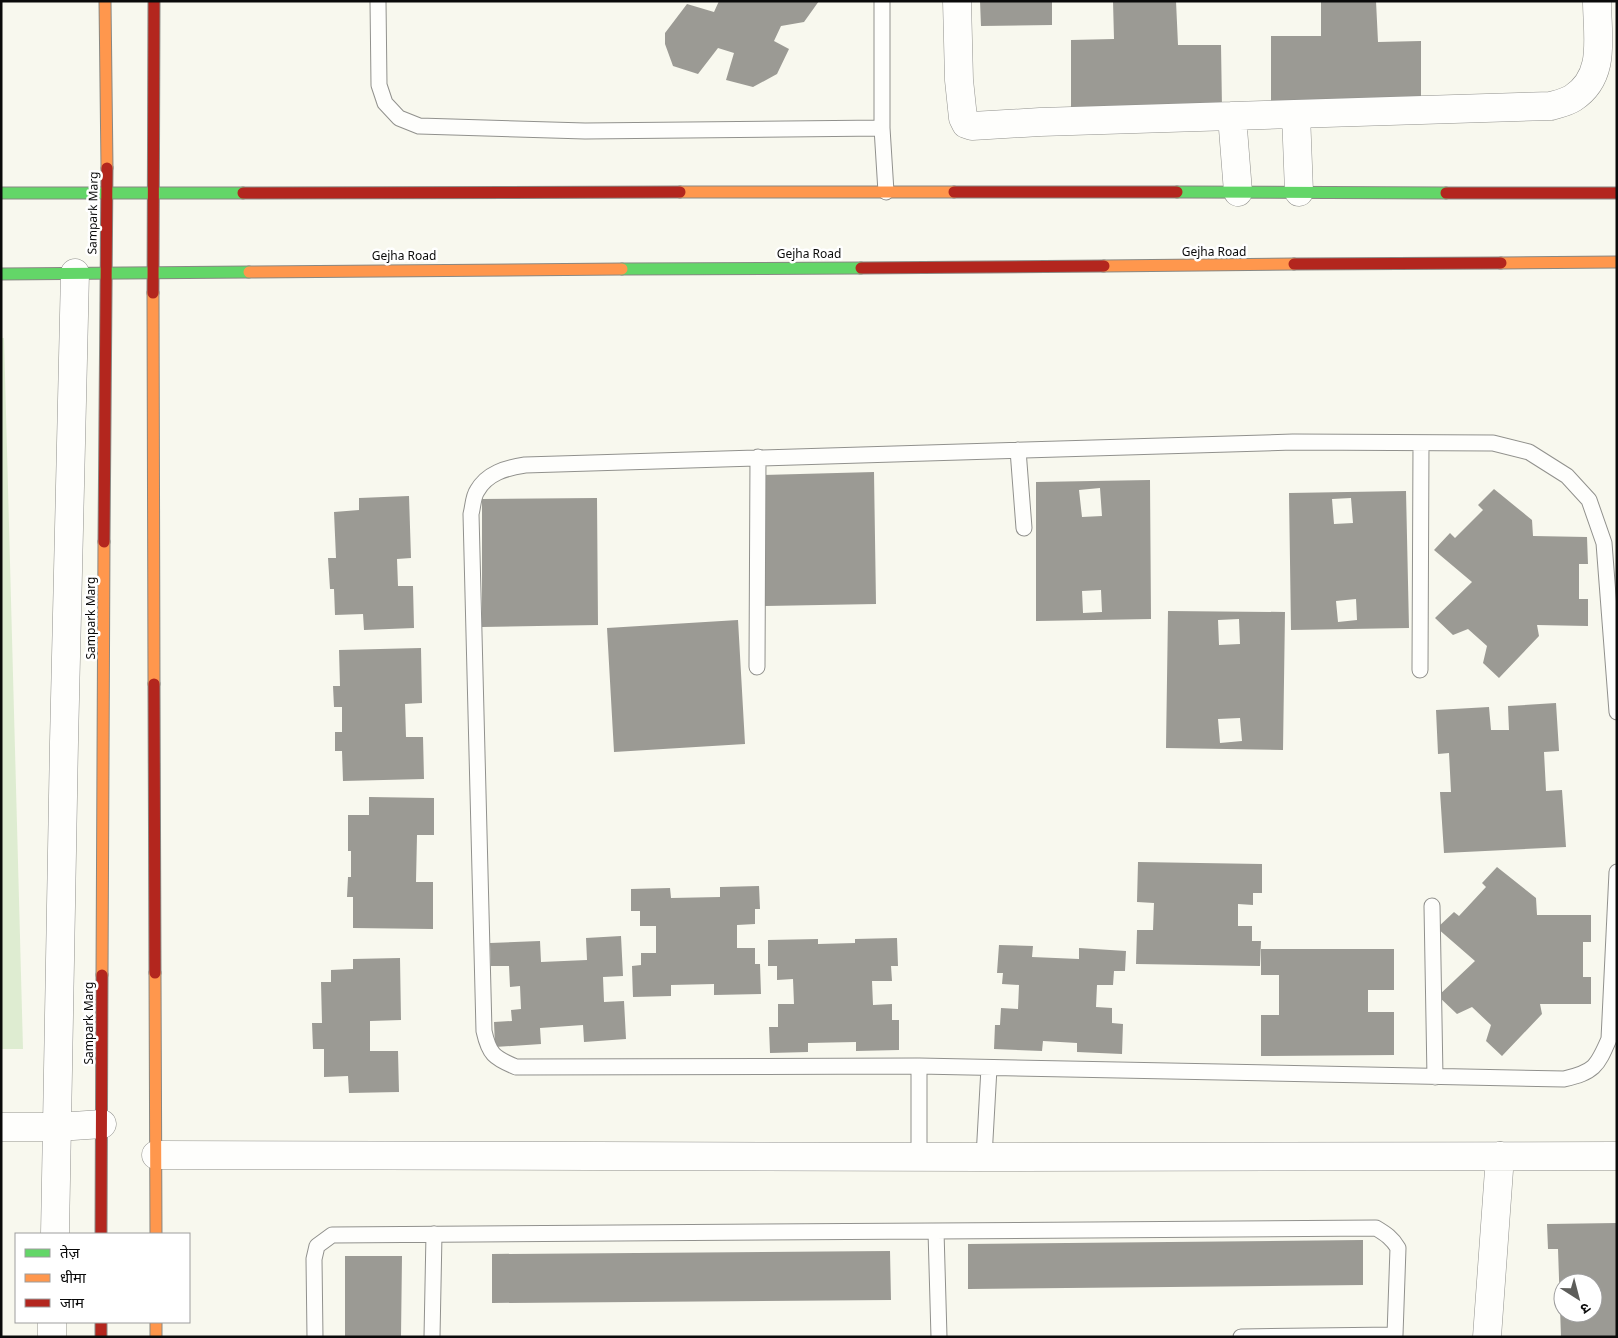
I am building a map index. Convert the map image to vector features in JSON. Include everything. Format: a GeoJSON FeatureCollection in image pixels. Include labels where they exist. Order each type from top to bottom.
{"type":"FeatureCollection","features":[{"type":"Feature","properties":{"kind":"street","name":"Sampark Marg"},"geometry":{"type":"LineString","coordinates":[[101,1233],[108,192],[105,1]]}},
{"type":"Feature","properties":{"kind":"street"},"geometry":{"type":"LineString","coordinates":[[154,1],[152,271],[156,1233]]}},
{"type":"Feature","properties":{"kind":"street"},"geometry":{"type":"LineString","coordinates":[[958,1],[959,80],[963,118],[969,126],[1551,106],[1572,99],[1589,84],[1594,75],[1598,64],[1597,1]]}},
{"type":"Feature","properties":{"kind":"street"},"geometry":{"type":"LineString","coordinates":[[1296,114],[1298,192]]}},
{"type":"Feature","properties":{"kind":"street"},"geometry":{"type":"LineString","coordinates":[[1232,116],[1238,192]]}},
{"type":"Feature","properties":{"kind":"street"},"geometry":{"type":"LineString","coordinates":[[1,193],[1617,193]]}},
{"type":"Feature","properties":{"kind":"street","name":"Gejha Road"},"geometry":{"type":"LineString","coordinates":[[1,274],[152,271],[1617,262]]}},
{"type":"Feature","properties":{"kind":"street"},"geometry":{"type":"LineString","coordinates":[[55,1233],[75,273]]}},
{"type":"Feature","properties":{"kind":"street"},"geometry":{"type":"LineString","coordinates":[[1,1127],[58,1127],[102,1124]]}},
{"type":"Feature","properties":{"kind":"street"},"geometry":{"type":"LineString","coordinates":[[156,1155],[1617,1156]]}},
{"type":"Feature","properties":{"kind":"street"},"geometry":{"type":"LineString","coordinates":[[1487,1337],[1500,1156]]}},
{"type":"Feature","properties":{"kind":"street"},"geometry":{"type":"LineString","coordinates":[[52,1323],[52,1337]]}},
{"type":"Feature","properties":{"kind":"street"},"geometry":{"type":"LineString","coordinates":[[101,1323],[101,1337]]}},
{"type":"Feature","properties":{"kind":"street"},"geometry":{"type":"LineString","coordinates":[[156,1323],[156,1337]]}},
{"type":"Feature","properties":{"kind":"lane"},"geometry":{"type":"LineString","coordinates":[[378,1],[379,85],[385,103],[398,118],[419,126],[585,131],[882,128]]}},
{"type":"Feature","properties":{"kind":"lane"},"geometry":{"type":"LineString","coordinates":[[882,1],[882,128],[886,192]]}},
{"type":"Feature","properties":{"kind":"lane"},"geometry":{"type":"LineString","coordinates":[[1617,712],[1604,543],[1589,500],[1567,476],[1529,452],[1493,443],[1294,442],[525,465],[503,468],[487,478],[476,492],[471,514],[484,1031],[487,1047],[499,1060],[516,1067],[919,1066],[1564,1080],[1584,1074],[1599,1061],[1609,1039],[1617,872]]}},
{"type":"Feature","properties":{"kind":"lane"},"geometry":{"type":"LineString","coordinates":[[1420,670],[1421,443]]}},
{"type":"Feature","properties":{"kind":"lane"},"geometry":{"type":"LineString","coordinates":[[1018,450],[1024,528]]}},
{"type":"Feature","properties":{"kind":"lane"},"geometry":{"type":"LineString","coordinates":[[757,667],[758,458]]}},
{"type":"Feature","properties":{"kind":"lane"},"geometry":{"type":"LineString","coordinates":[[1432,906],[1435,1077]]}},
{"type":"Feature","properties":{"kind":"lane"},"geometry":{"type":"LineString","coordinates":[[919,1066],[919,1157]]}},
{"type":"Feature","properties":{"kind":"lane"},"geometry":{"type":"LineString","coordinates":[[984,1157],[989,1068]]}},
{"type":"Feature","properties":{"kind":"lane"},"geometry":{"type":"LineString","coordinates":[[315,1337],[314,1259],[317,1246],[332,1235],[1376,1228],[1394,1240],[1398,1248],[1395,1336],[1241,1337]]}},
{"type":"Feature","properties":{"kind":"lane"},"geometry":{"type":"LineString","coordinates":[[936,1231],[939,1337]]}},
{"type":"Feature","properties":{"kind":"lane"},"geometry":{"type":"LineString","coordinates":[[432,1337],[434,1234]]}},
{"type":"Feature","properties":{"kind":"green space"},"geometry":{"type":"Polygon","coordinates":[[[1,338],[4,338],[23,1049],[1,1049],[1,338]]]}},
{"type":"Feature","properties":{"kind":"building"},"geometry":{"type":"Polygon","coordinates":[[[719,1],[819,1],[804,22],[781,26],[774,41],[789,49],[777,74],[753,87],[726,80],[734,53],[718,48],[698,74],[673,66],[665,44],[665,33],[687,4],[714,12],[719,1]]]}},
{"type":"Feature","properties":{"kind":"building"},"geometry":{"type":"Polygon","coordinates":[[[980,1],[1052,1],[1052,25],[981,26],[980,1]]]}},
{"type":"Feature","properties":{"kind":"building"},"geometry":{"type":"Polygon","coordinates":[[[1113,1],[1176,1],[1178,45],[1221,45],[1222,109],[1071,110],[1071,40],[1114,39],[1113,1]]]}},
{"type":"Feature","properties":{"kind":"building"},"geometry":{"type":"Polygon","coordinates":[[[1321,1],[1376,1],[1378,42],[1421,41],[1421,106],[1271,107],[1271,36],[1321,36],[1321,1]]]}},
{"type":"Feature","properties":{"kind":"building"},"geometry":{"type":"Polygon","coordinates":[[[874,472],[876,604],[765,606],[763,475],[874,472]]]}},
{"type":"Feature","properties":{"kind":"building"},"geometry":{"type":"Polygon","coordinates":[[[1150,480],[1151,619],[1036,621],[1036,482],[1150,480]],[[1100,488],[1079,490],[1082,517],[1102,516],[1100,488]],[[1101,590],[1082,591],[1083,613],[1102,612],[1101,590]]]}},
{"type":"Feature","properties":{"kind":"building"},"geometry":{"type":"Polygon","coordinates":[[[1494,489],[1532,520],[1533,536],[1587,537],[1588,564],[1579,564],[1579,599],[1588,599],[1588,626],[1537,625],[1539,636],[1499,678],[1483,663],[1487,646],[1468,629],[1453,635],[1435,618],[1472,582],[1434,550],[1450,533],[1455,538],[1483,510],[1478,505],[1494,489]]]}},
{"type":"Feature","properties":{"kind":"building"},"geometry":{"type":"Polygon","coordinates":[[[1406,491],[1409,628],[1291,630],[1289,493],[1406,491]],[[1351,498],[1332,499],[1334,524],[1353,523],[1351,498]],[[1356,599],[1336,601],[1338,622],[1357,620],[1356,599]]]}},
{"type":"Feature","properties":{"kind":"building"},"geometry":{"type":"Polygon","coordinates":[[[409,496],[411,558],[397,559],[398,586],[413,586],[414,628],[364,630],[363,614],[335,615],[334,589],[330,589],[328,558],[336,558],[334,512],[359,510],[359,498],[409,496]]]}},
{"type":"Feature","properties":{"kind":"building"},"geometry":{"type":"Polygon","coordinates":[[[597,498],[598,625],[482,627],[482,499],[597,498]]]}},
{"type":"Feature","properties":{"kind":"building"},"geometry":{"type":"Polygon","coordinates":[[[1168,611],[1285,612],[1283,750],[1166,748],[1168,611]],[[1239,619],[1218,620],[1219,645],[1240,644],[1239,619]],[[1240,718],[1218,719],[1220,743],[1242,741],[1240,718]]]}},
{"type":"Feature","properties":{"kind":"building"},"geometry":{"type":"Polygon","coordinates":[[[738,620],[745,744],[614,752],[607,628],[738,620]]]}},
{"type":"Feature","properties":{"kind":"building"},"geometry":{"type":"Polygon","coordinates":[[[421,648],[422,703],[405,704],[406,737],[423,737],[424,779],[343,781],[342,751],[335,751],[335,732],[342,732],[342,707],[334,707],[333,686],[340,686],[339,650],[421,648]]]}},
{"type":"Feature","properties":{"kind":"building"},"geometry":{"type":"Polygon","coordinates":[[[1556,703],[1559,751],[1544,752],[1546,791],[1562,790],[1566,847],[1444,853],[1440,792],[1451,792],[1449,753],[1438,754],[1436,710],[1489,707],[1491,730],[1509,730],[1508,706],[1556,703]]]}},
{"type":"Feature","properties":{"kind":"building"},"geometry":{"type":"Polygon","coordinates":[[[369,797],[434,798],[434,835],[417,835],[416,882],[433,882],[433,929],[353,928],[353,897],[347,897],[348,877],[351,877],[351,851],[348,851],[348,815],[369,815],[369,797]]]}},
{"type":"Feature","properties":{"kind":"building"},"geometry":{"type":"Polygon","coordinates":[[[1138,862],[1262,864],[1262,893],[1253,893],[1253,905],[1238,904],[1238,926],[1252,926],[1252,941],[1261,941],[1260,966],[1136,964],[1137,930],[1153,930],[1154,903],[1137,902],[1138,862]]]}},
{"type":"Feature","properties":{"kind":"building"},"geometry":{"type":"Polygon","coordinates":[[[1497,867],[1536,898],[1537,915],[1591,915],[1591,942],[1583,942],[1583,977],[1591,977],[1591,1004],[1540,1004],[1542,1014],[1502,1056],[1486,1041],[1491,1025],[1472,1007],[1457,1014],[1438,996],[1475,961],[1437,928],[1454,912],[1459,916],[1486,887],[1482,883],[1497,867]]]}},
{"type":"Feature","properties":{"kind":"building"},"geometry":{"type":"Polygon","coordinates":[[[759,886],[760,909],[755,909],[755,924],[737,925],[737,948],[755,948],[755,964],[760,964],[761,994],[714,995],[714,984],[671,985],[671,996],[633,997],[632,966],[641,965],[641,953],[656,953],[656,926],[640,926],[640,911],[631,911],[631,889],[670,888],[671,898],[720,897],[720,887],[759,886]]]}},
{"type":"Feature","properties":{"kind":"building"},"geometry":{"type":"Polygon","coordinates":[[[621,936],[623,976],[603,977],[604,1002],[624,1001],[626,1039],[584,1042],[583,1025],[540,1028],[541,1044],[495,1047],[494,1022],[512,1021],[511,1010],[521,1009],[520,986],[510,987],[509,966],[491,966],[490,943],[540,941],[541,962],[587,960],[586,938],[621,936]]]}},
{"type":"Feature","properties":{"kind":"building"},"geometry":{"type":"Polygon","coordinates":[[[897,938],[898,966],[891,966],[892,981],[872,981],[873,1005],[892,1004],[892,1020],[899,1020],[899,1050],[856,1051],[856,1042],[808,1043],[808,1052],[770,1053],[769,1027],[778,1027],[778,1004],[794,1004],[793,979],[777,980],[777,966],[768,966],[768,940],[818,939],[818,944],[855,943],[855,939],[897,938]]]}},
{"type":"Feature","properties":{"kind":"building"},"geometry":{"type":"Polygon","coordinates":[[[999,945],[1033,946],[1032,957],[1079,959],[1079,948],[1126,951],[1125,971],[1114,971],[1113,985],[1097,985],[1096,1007],[1112,1008],[1112,1023],[1123,1024],[1122,1054],[1077,1052],[1077,1043],[1043,1041],[1042,1051],[994,1049],[995,1025],[1000,1025],[1001,1008],[1018,1009],[1019,985],[1002,984],[1003,973],[997,973],[999,945]]]}},
{"type":"Feature","properties":{"kind":"building"},"geometry":{"type":"Polygon","coordinates":[[[1261,949],[1394,949],[1394,990],[1368,990],[1368,1012],[1394,1012],[1394,1055],[1261,1056],[1261,1015],[1279,1015],[1279,975],[1261,975],[1261,949]]]}},
{"type":"Feature","properties":{"kind":"building"},"geometry":{"type":"Polygon","coordinates":[[[400,958],[401,1020],[370,1021],[370,1051],[398,1051],[399,1092],[349,1093],[348,1076],[324,1077],[324,1049],[313,1049],[312,1023],[322,1023],[321,982],[331,982],[331,970],[353,969],[353,959],[400,958]]]}},
{"type":"Feature","properties":{"kind":"building"},"geometry":{"type":"Polygon","coordinates":[[[1617,1223],[1617,1337],[1561,1337],[1561,1323],[1603,1323],[1603,1273],[1559,1273],[1558,1249],[1548,1249],[1547,1224],[1617,1223]]]}},
{"type":"Feature","properties":{"kind":"building"},"geometry":{"type":"Polygon","coordinates":[[[1363,1240],[1363,1285],[968,1289],[968,1244],[1363,1240]]]}},
{"type":"Feature","properties":{"kind":"building"},"geometry":{"type":"Polygon","coordinates":[[[890,1251],[891,1300],[492,1303],[492,1254],[890,1251]]]}},
{"type":"Feature","properties":{"kind":"building"},"geometry":{"type":"Polygon","coordinates":[[[345,1256],[402,1256],[401,1337],[345,1337],[345,1256]]]}},
{"type":"Feature","properties":{"kind":"traffic: fast"},"geometry":{"type":"LineString","coordinates":[[1177,192],[1446,193]]}},
{"type":"Feature","properties":{"kind":"traffic: fast"},"geometry":{"type":"LineString","coordinates":[[1,193],[243,193]]}},
{"type":"Feature","properties":{"kind":"traffic: fast"},"geometry":{"type":"LineString","coordinates":[[622,269],[861,268]]}},
{"type":"Feature","properties":{"kind":"traffic: fast"},"geometry":{"type":"LineString","coordinates":[[1,274],[249,272]]}},
{"type":"Feature","properties":{"kind":"traffic: slow"},"geometry":{"type":"LineString","coordinates":[[105,1],[107,168]]}},
{"type":"Feature","properties":{"kind":"traffic: slow"},"geometry":{"type":"LineString","coordinates":[[680,192],[954,192]]}},
{"type":"Feature","properties":{"kind":"traffic: slow"},"geometry":{"type":"LineString","coordinates":[[1501,263],[1617,262]]}},
{"type":"Feature","properties":{"kind":"traffic: slow"},"geometry":{"type":"LineString","coordinates":[[1104,266],[1294,264]]}},
{"type":"Feature","properties":{"kind":"traffic: slow"},"geometry":{"type":"LineString","coordinates":[[249,272],[622,269]]}},
{"type":"Feature","properties":{"kind":"traffic: slow"},"geometry":{"type":"LineString","coordinates":[[153,293],[154,684]]}},
{"type":"Feature","properties":{"kind":"traffic: slow"},"geometry":{"type":"LineString","coordinates":[[102,975],[104,542]]}},
{"type":"Feature","properties":{"kind":"traffic: slow"},"geometry":{"type":"LineString","coordinates":[[155,973],[156,1233]]}},
{"type":"Feature","properties":{"kind":"traffic: slow"},"geometry":{"type":"LineString","coordinates":[[156,1323],[156,1337]]}},
{"type":"Feature","properties":{"kind":"traffic: jam"},"geometry":{"type":"LineString","coordinates":[[153,293],[154,1]]}},
{"type":"Feature","properties":{"kind":"traffic: jam"},"geometry":{"type":"LineString","coordinates":[[104,542],[107,168]]}},
{"type":"Feature","properties":{"kind":"traffic: jam"},"geometry":{"type":"LineString","coordinates":[[243,193],[680,192]]}},
{"type":"Feature","properties":{"kind":"traffic: jam"},"geometry":{"type":"LineString","coordinates":[[954,192],[1177,192]]}},
{"type":"Feature","properties":{"kind":"traffic: jam"},"geometry":{"type":"LineString","coordinates":[[1446,193],[1617,193]]}},
{"type":"Feature","properties":{"kind":"traffic: jam"},"geometry":{"type":"LineString","coordinates":[[1294,264],[1501,263]]}},
{"type":"Feature","properties":{"kind":"traffic: jam"},"geometry":{"type":"LineString","coordinates":[[861,268],[1104,266]]}},
{"type":"Feature","properties":{"kind":"traffic: jam"},"geometry":{"type":"LineString","coordinates":[[154,684],[155,973]]}},
{"type":"Feature","properties":{"kind":"traffic: jam"},"geometry":{"type":"LineString","coordinates":[[101,1233],[102,975]]}},
{"type":"Feature","properties":{"kind":"traffic: jam"},"geometry":{"type":"LineString","coordinates":[[101,1323],[101,1337]]}}]}
